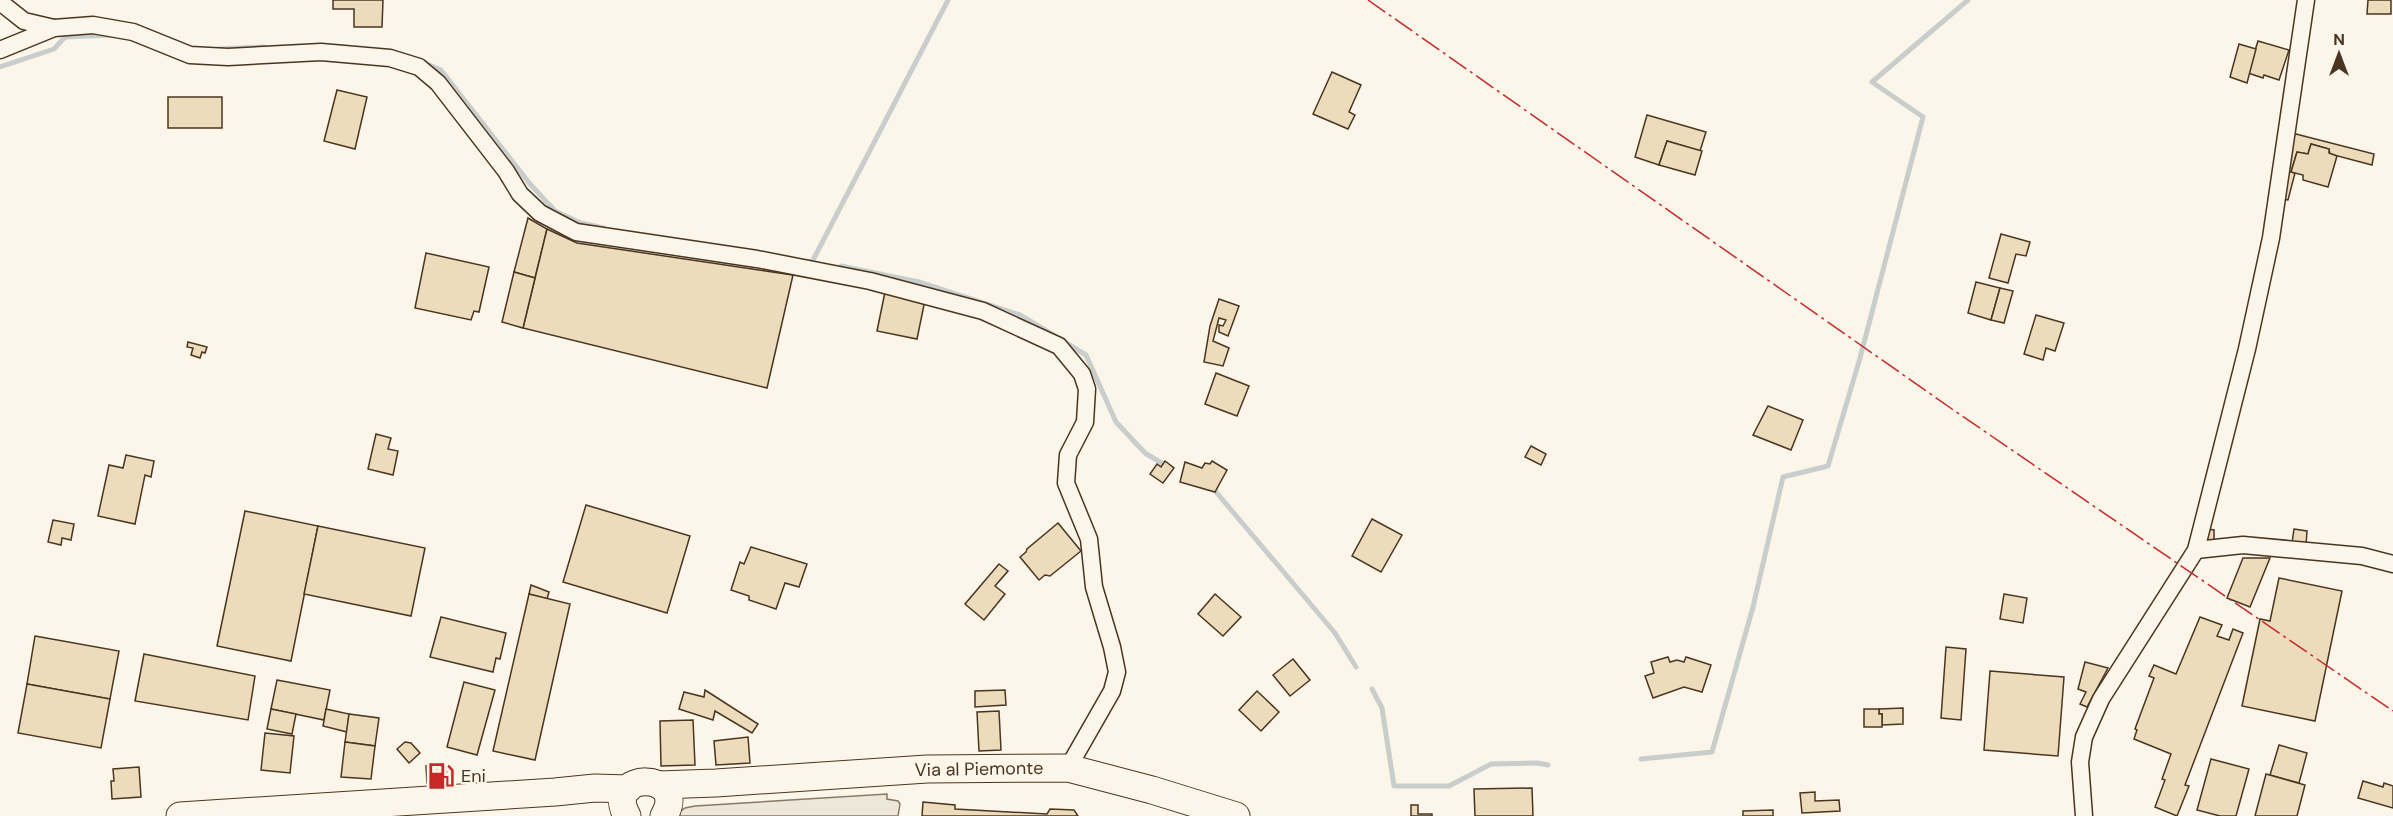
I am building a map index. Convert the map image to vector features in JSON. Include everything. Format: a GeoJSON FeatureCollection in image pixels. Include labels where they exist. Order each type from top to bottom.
{"type":"FeatureCollection","features":[{"type":"Feature","properties":{"kind":"main road","name":"Via al Piemonte"},"geometry":{"type":"LineString","coordinates":[[180,816],[595,788],[626,804],[641,781],[651,781],[664,802],[716,783],[927,769],[1068,768],[1152,790],[1236,816]]}},
{"type":"Feature","properties":{"kind":"street"},"geometry":{"type":"LineString","coordinates":[[2084,816],[2080,762],[2084,737],[2101,699],[2196,550],[2247,349],[2271,238],[2306,0]]}},
{"type":"Feature","properties":{"kind":"street"},"geometry":{"type":"LineString","coordinates":[[0,2],[24,21],[54,28],[93,25],[133,32],[190,56],[228,57],[321,52],[390,58],[419,67],[438,84],[506,171],[520,194],[540,213],[576,232],[758,259],[891,286],[983,311],[1059,346],[1082,374],[1087,390],[1085,422],[1068,455],[1066,483],[1089,539],[1094,587],[1117,672],[1112,691],[1068,768]]}},
{"type":"Feature","properties":{"kind":"street"},"geometry":{"type":"LineString","coordinates":[[0,50],[54,28]]}},
{"type":"Feature","properties":{"kind":"street"},"geometry":{"type":"LineString","coordinates":[[2196,550],[2243,545],[2362,556],[2393,564]]}},
{"type":"Feature","properties":{"kind":"shaded area"},"geometry":{"type":"Polygon","coordinates":[[[887,794],[887,799],[898,801],[900,804],[898,816],[674,816],[685,808],[695,806],[887,794]]]}},
{"type":"Feature","properties":{"kind":"building"},"geometry":{"type":"Polygon","coordinates":[[[333,0],[383,0],[382,27],[354,27],[354,9],[333,9],[333,0]]]}},
{"type":"Feature","properties":{"kind":"building"},"geometry":{"type":"Polygon","coordinates":[[[2368,0],[2391,0],[2391,14],[2367,14],[2368,0]]]}},
{"type":"Feature","properties":{"kind":"building"},"geometry":{"type":"Polygon","coordinates":[[[2258,41],[2289,50],[2279,80],[2248,73],[2258,41]]]}},
{"type":"Feature","properties":{"kind":"building"},"geometry":{"type":"Polygon","coordinates":[[[2239,44],[2256,49],[2247,83],[2230,77],[2239,44]]]}},
{"type":"Feature","properties":{"kind":"building"},"geometry":{"type":"Polygon","coordinates":[[[1332,72],[1361,85],[1349,112],[1355,115],[1348,129],[1313,114],[1332,72]]]}},
{"type":"Feature","properties":{"kind":"building"},"geometry":{"type":"Polygon","coordinates":[[[337,90],[367,97],[355,149],[324,141],[337,90]]]}},
{"type":"Feature","properties":{"kind":"building"},"geometry":{"type":"Polygon","coordinates":[[[168,97],[222,97],[222,128],[168,128],[168,97]]]}},
{"type":"Feature","properties":{"kind":"building"},"geometry":{"type":"Polygon","coordinates":[[[1647,115],[1706,132],[1700,151],[1667,141],[1659,165],[1635,157],[1647,115]]]}},
{"type":"Feature","properties":{"kind":"building"},"geometry":{"type":"Polygon","coordinates":[[[2292,133],[2374,154],[2372,165],[2330,154],[2329,149],[2311,144],[2308,154],[2297,152],[2291,172],[2295,173],[2288,200],[2281,199],[2292,133]]]}},
{"type":"Feature","properties":{"kind":"building"},"geometry":{"type":"Polygon","coordinates":[[[1667,141],[1702,151],[1695,175],[1659,165],[1667,141]]]}},
{"type":"Feature","properties":{"kind":"building"},"geometry":{"type":"Polygon","coordinates":[[[2311,144],[2329,149],[2329,153],[2337,156],[2328,187],[2303,180],[2303,175],[2291,172],[2297,152],[2308,154],[2311,144]]]}},
{"type":"Feature","properties":{"kind":"building"},"geometry":{"type":"Polygon","coordinates":[[[528,218],[547,229],[535,278],[514,272],[528,218]]]}},
{"type":"Feature","properties":{"kind":"building"},"geometry":{"type":"Polygon","coordinates":[[[547,229],[577,243],[793,275],[767,388],[523,328],[547,229]]]}},
{"type":"Feature","properties":{"kind":"building"},"geometry":{"type":"Polygon","coordinates":[[[2001,234],[2030,242],[2026,256],[2016,254],[2008,283],[1989,278],[2001,234]]]}},
{"type":"Feature","properties":{"kind":"building"},"geometry":{"type":"Polygon","coordinates":[[[426,253],[489,267],[479,312],[474,311],[471,320],[415,308],[426,253]]]}},
{"type":"Feature","properties":{"kind":"building"},"geometry":{"type":"Polygon","coordinates":[[[514,272],[535,278],[523,328],[502,322],[514,272]]]}},
{"type":"Feature","properties":{"kind":"building"},"geometry":{"type":"Polygon","coordinates":[[[1976,282],[2000,288],[1991,320],[1968,313],[1976,282]]]}},
{"type":"Feature","properties":{"kind":"building"},"geometry":{"type":"Polygon","coordinates":[[[2000,288],[2013,291],[2004,323],[1991,320],[2000,288]]]}},
{"type":"Feature","properties":{"kind":"building"},"geometry":{"type":"Polygon","coordinates":[[[885,292],[925,300],[917,339],[877,331],[885,292]]]}},
{"type":"Feature","properties":{"kind":"building"},"geometry":{"type":"Polygon","coordinates":[[[1219,299],[1239,306],[1228,336],[1219,332],[1219,325],[1223,326],[1226,320],[1219,318],[1213,341],[1229,348],[1223,366],[1204,362],[1210,326],[1219,299]]]}},
{"type":"Feature","properties":{"kind":"building"},"geometry":{"type":"Polygon","coordinates":[[[2036,315],[2064,323],[2055,351],[2046,348],[2043,360],[2024,354],[2036,315]]]}},
{"type":"Feature","properties":{"kind":"building"},"geometry":{"type":"Polygon","coordinates":[[[188,342],[207,347],[205,353],[202,352],[200,358],[191,355],[193,348],[187,347],[188,342]]]}},
{"type":"Feature","properties":{"kind":"building"},"geometry":{"type":"Polygon","coordinates":[[[1216,373],[1249,386],[1237,416],[1205,404],[1216,373]]]}},
{"type":"Feature","properties":{"kind":"building"},"geometry":{"type":"Polygon","coordinates":[[[1768,406],[1803,420],[1791,450],[1753,435],[1768,406]]]}},
{"type":"Feature","properties":{"kind":"building"},"geometry":{"type":"Polygon","coordinates":[[[376,434],[391,438],[388,449],[398,451],[393,475],[368,469],[376,434]]]}},
{"type":"Feature","properties":{"kind":"building"},"geometry":{"type":"Polygon","coordinates":[[[1531,446],[1546,454],[1541,465],[1525,457],[1531,446]]]}},
{"type":"Feature","properties":{"kind":"building"},"geometry":{"type":"Polygon","coordinates":[[[126,455],[154,461],[151,477],[145,475],[135,524],[98,516],[109,465],[123,468],[126,455]]]}},
{"type":"Feature","properties":{"kind":"building"},"geometry":{"type":"Polygon","coordinates":[[[1165,461],[1174,468],[1163,483],[1150,474],[1157,464],[1161,467],[1165,461]]]}},
{"type":"Feature","properties":{"kind":"building"},"geometry":{"type":"Polygon","coordinates":[[[1212,461],[1227,470],[1215,492],[1180,482],[1185,462],[1202,468],[1205,463],[1210,464],[1212,461]]]}},
{"type":"Feature","properties":{"kind":"building"},"geometry":{"type":"Polygon","coordinates":[[[586,505],[690,536],[667,613],[563,582],[586,505]]]}},
{"type":"Feature","properties":{"kind":"building"},"geometry":{"type":"Polygon","coordinates":[[[245,511],[318,526],[291,661],[217,646],[245,511]]]}},
{"type":"Feature","properties":{"kind":"building"},"geometry":{"type":"Polygon","coordinates":[[[1372,519],[1402,535],[1381,572],[1352,556],[1372,519]]]}},
{"type":"Feature","properties":{"kind":"building"},"geometry":{"type":"Polygon","coordinates":[[[53,520],[74,524],[71,540],[62,538],[61,545],[48,542],[53,520]]]}},
{"type":"Feature","properties":{"kind":"building"},"geometry":{"type":"Polygon","coordinates":[[[1058,523],[1081,551],[1050,576],[1045,575],[1039,580],[1020,557],[1058,523]]]}},
{"type":"Feature","properties":{"kind":"building"},"geometry":{"type":"Polygon","coordinates":[[[318,526],[425,548],[411,616],[304,594],[318,526]]]}},
{"type":"Feature","properties":{"kind":"building"},"geometry":{"type":"Polygon","coordinates":[[[2207,529],[2214,530],[2214,543],[2207,543],[2207,529]]]}},
{"type":"Feature","properties":{"kind":"building"},"geometry":{"type":"Polygon","coordinates":[[[2294,529],[2307,531],[2306,545],[2292,543],[2294,529]]]}},
{"type":"Feature","properties":{"kind":"building"},"geometry":{"type":"Polygon","coordinates":[[[751,547],[807,564],[799,587],[785,583],[776,609],[749,600],[749,596],[731,590],[740,562],[744,564],[751,547]]]}},
{"type":"Feature","properties":{"kind":"building"},"geometry":{"type":"Polygon","coordinates":[[[2243,558],[2270,558],[2250,607],[2227,598],[2243,558]]]}},
{"type":"Feature","properties":{"kind":"building"},"geometry":{"type":"Polygon","coordinates":[[[999,564],[1008,571],[995,586],[1005,594],[984,620],[965,604],[999,564]]]}},
{"type":"Feature","properties":{"kind":"building"},"geometry":{"type":"Polygon","coordinates":[[[2279,578],[2342,591],[2315,721],[2242,706],[2260,619],[2270,621],[2279,578]]]}},
{"type":"Feature","properties":{"kind":"building"},"geometry":{"type":"Polygon","coordinates":[[[531,585],[549,592],[547,599],[529,594],[531,585]]]}},
{"type":"Feature","properties":{"kind":"building"},"geometry":{"type":"Polygon","coordinates":[[[529,594],[570,604],[535,760],[493,751],[529,594]]]}},
{"type":"Feature","properties":{"kind":"building"},"geometry":{"type":"Polygon","coordinates":[[[1215,594],[1241,617],[1223,636],[1198,614],[1215,594]]]}},
{"type":"Feature","properties":{"kind":"building"},"geometry":{"type":"Polygon","coordinates":[[[2004,594],[2027,598],[2023,623],[2000,619],[2004,594]]]}},
{"type":"Feature","properties":{"kind":"building"},"geometry":{"type":"Polygon","coordinates":[[[441,617],[506,633],[500,659],[496,658],[493,672],[430,657],[441,617]]]}},
{"type":"Feature","properties":{"kind":"building"},"geometry":{"type":"Polygon","coordinates":[[[2200,617],[2222,625],[2217,636],[2229,640],[2233,629],[2243,633],[2185,785],[2189,786],[2177,816],[2155,807],[2171,754],[2134,739],[2137,730],[2135,729],[2154,678],[2149,676],[2154,665],[2176,674],[2200,617]]]}},
{"type":"Feature","properties":{"kind":"building"},"geometry":{"type":"Polygon","coordinates":[[[35,636],[119,651],[110,699],[27,684],[35,636]]]}},
{"type":"Feature","properties":{"kind":"building"},"geometry":{"type":"Polygon","coordinates":[[[1946,647],[1966,649],[1961,720],[1941,718],[1946,647]]]}},
{"type":"Feature","properties":{"kind":"building"},"geometry":{"type":"Polygon","coordinates":[[[144,654],[255,676],[248,720],[135,701],[144,654]]]}},
{"type":"Feature","properties":{"kind":"building"},"geometry":{"type":"Polygon","coordinates":[[[1668,657],[1670,662],[1677,660],[1684,662],[1686,657],[1711,665],[1702,692],[1684,687],[1653,698],[1645,676],[1654,673],[1651,662],[1668,657]]]}},
{"type":"Feature","properties":{"kind":"building"},"geometry":{"type":"Polygon","coordinates":[[[1293,659],[1310,680],[1290,696],[1273,675],[1293,659]]]}},
{"type":"Feature","properties":{"kind":"building"},"geometry":{"type":"Polygon","coordinates":[[[2085,662],[2108,668],[2087,707],[2080,704],[2086,692],[2078,689],[2085,662]]]}},
{"type":"Feature","properties":{"kind":"building"},"geometry":{"type":"Polygon","coordinates":[[[1990,671],[2064,677],[2058,756],[1984,750],[1990,671]]]}},
{"type":"Feature","properties":{"kind":"building"},"geometry":{"type":"Polygon","coordinates":[[[277,680],[330,690],[324,720],[271,709],[277,680]]]}},
{"type":"Feature","properties":{"kind":"building"},"geometry":{"type":"Polygon","coordinates":[[[464,682],[495,690],[477,755],[447,747],[464,682]]]}},
{"type":"Feature","properties":{"kind":"building"},"geometry":{"type":"Polygon","coordinates":[[[27,684],[110,699],[101,748],[18,733],[27,684]]]}},
{"type":"Feature","properties":{"kind":"building"},"geometry":{"type":"Polygon","coordinates":[[[705,690],[758,724],[752,733],[715,711],[713,720],[679,709],[684,692],[704,697],[705,690]]]}},
{"type":"Feature","properties":{"kind":"building"},"geometry":{"type":"Polygon","coordinates":[[[1005,690],[1006,705],[975,707],[975,691],[1005,690]]]}},
{"type":"Feature","properties":{"kind":"building"},"geometry":{"type":"Polygon","coordinates":[[[1257,691],[1279,712],[1261,731],[1239,710],[1257,691]]]}},
{"type":"Feature","properties":{"kind":"building"},"geometry":{"type":"Polygon","coordinates":[[[1903,708],[1903,724],[1882,725],[1882,714],[1879,714],[1879,709],[1903,708]]]}},
{"type":"Feature","properties":{"kind":"building"},"geometry":{"type":"Polygon","coordinates":[[[271,709],[296,714],[292,734],[267,729],[271,709]]]}},
{"type":"Feature","properties":{"kind":"building"},"geometry":{"type":"Polygon","coordinates":[[[326,709],[349,714],[347,732],[323,726],[326,709]]]}},
{"type":"Feature","properties":{"kind":"building"},"geometry":{"type":"Polygon","coordinates":[[[1864,709],[1879,709],[1879,714],[1882,714],[1882,727],[1864,727],[1864,709]]]}},
{"type":"Feature","properties":{"kind":"building"},"geometry":{"type":"Polygon","coordinates":[[[999,711],[1001,750],[979,751],[977,712],[999,711]]]}},
{"type":"Feature","properties":{"kind":"building"},"geometry":{"type":"Polygon","coordinates":[[[349,714],[379,718],[375,746],[345,742],[349,714]]]}},
{"type":"Feature","properties":{"kind":"building"},"geometry":{"type":"Polygon","coordinates":[[[693,720],[695,765],[661,766],[660,721],[693,720]]]}},
{"type":"Feature","properties":{"kind":"building"},"geometry":{"type":"Polygon","coordinates":[[[265,733],[294,736],[290,773],[261,770],[265,733]]]}},
{"type":"Feature","properties":{"kind":"building"},"geometry":{"type":"Polygon","coordinates":[[[748,737],[750,763],[716,765],[714,741],[748,737]]]}},
{"type":"Feature","properties":{"kind":"building"},"geometry":{"type":"Polygon","coordinates":[[[345,742],[375,746],[371,779],[341,777],[345,742]]]}},
{"type":"Feature","properties":{"kind":"building"},"geometry":{"type":"Polygon","coordinates":[[[405,742],[411,743],[420,753],[409,763],[397,749],[405,742]]]}},
{"type":"Feature","properties":{"kind":"building"},"geometry":{"type":"Polygon","coordinates":[[[2279,745],[2307,753],[2299,783],[2270,775],[2279,745]]]}},
{"type":"Feature","properties":{"kind":"building"},"geometry":{"type":"Polygon","coordinates":[[[2211,759],[2249,769],[2236,816],[2220,816],[2197,810],[2211,759]]]}},
{"type":"Feature","properties":{"kind":"building"},"geometry":{"type":"Polygon","coordinates":[[[446,765],[447,781],[427,783],[426,766],[446,765]]]}},
{"type":"Feature","properties":{"kind":"building"},"geometry":{"type":"Polygon","coordinates":[[[139,767],[141,797],[112,799],[113,769],[139,767]]]}},
{"type":"Feature","properties":{"kind":"building"},"geometry":{"type":"Polygon","coordinates":[[[2266,774],[2305,785],[2297,816],[2255,816],[2266,774]]]}},
{"type":"Feature","properties":{"kind":"building"},"geometry":{"type":"Polygon","coordinates":[[[2363,781],[2383,787],[2384,783],[2393,786],[2393,808],[2358,798],[2363,781]]]}},
{"type":"Feature","properties":{"kind":"building"},"geometry":{"type":"Polygon","coordinates":[[[1532,788],[1533,816],[1475,816],[1474,789],[1532,788]]]}},
{"type":"Feature","properties":{"kind":"building"},"geometry":{"type":"Polygon","coordinates":[[[1815,792],[1815,801],[1839,800],[1840,811],[1802,813],[1800,793],[1815,792]]]}},
{"type":"Feature","properties":{"kind":"building"},"geometry":{"type":"Polygon","coordinates":[[[923,802],[955,805],[955,809],[1047,814],[1050,809],[1074,810],[1078,816],[922,816],[923,802]]]}},
{"type":"Feature","properties":{"kind":"building"},"geometry":{"type":"Polygon","coordinates":[[[1411,805],[1418,805],[1418,814],[1432,814],[1432,816],[1411,816],[1411,805]]]}},
{"type":"Feature","properties":{"kind":"building"},"geometry":{"type":"Polygon","coordinates":[[[1773,810],[1773,816],[1743,816],[1743,811],[1773,810]]]}},
{"type":"Feature","properties":{"kind":"waterway"},"geometry":{"type":"LineString","coordinates":[[806,261],[812,262],[948,0]]}},
{"type":"Feature","properties":{"kind":"waterway"},"geometry":{"type":"LineString","coordinates":[[1641,759],[1712,752],[1753,607],[1783,477],[1828,466],[1860,358],[1923,117],[1872,82],[1968,0]]}},
{"type":"Feature","properties":{"kind":"waterway"},"geometry":{"type":"LineString","coordinates":[[0,67],[54,49],[65,37],[112,35]]}},
{"type":"Feature","properties":{"kind":"waterway"},"geometry":{"type":"LineString","coordinates":[[218,49],[264,47]]}},
{"type":"Feature","properties":{"kind":"waterway"},"geometry":{"type":"LineString","coordinates":[[425,63],[441,70],[530,184],[555,211],[581,223],[604,228]]}},
{"type":"Feature","properties":{"kind":"waterway"},"geometry":{"type":"LineString","coordinates":[[841,266],[919,282],[1020,315],[1055,336]]}},
{"type":"Feature","properties":{"kind":"waterway"},"geometry":{"type":"LineString","coordinates":[[1063,341],[1086,355],[1116,422],[1145,453],[1168,467]]}},
{"type":"Feature","properties":{"kind":"waterway"},"geometry":{"type":"LineString","coordinates":[[1211,486],[1335,633],[1356,667]]}},
{"type":"Feature","properties":{"kind":"waterway"},"geometry":{"type":"LineString","coordinates":[[1372,689],[1382,708],[1394,786],[1449,786],[1491,764],[1537,763],[1548,765]]}},
{"type":"Feature","properties":{"kind":"power"},"geometry":{"type":"LineString","coordinates":[[1368,0],[1952,409],[2393,711]]}},
{"type":"Feature","properties":{"kind":"place","name":"Eni"},"geometry":{"type":"Point","coordinates":[441,776]}}]}
